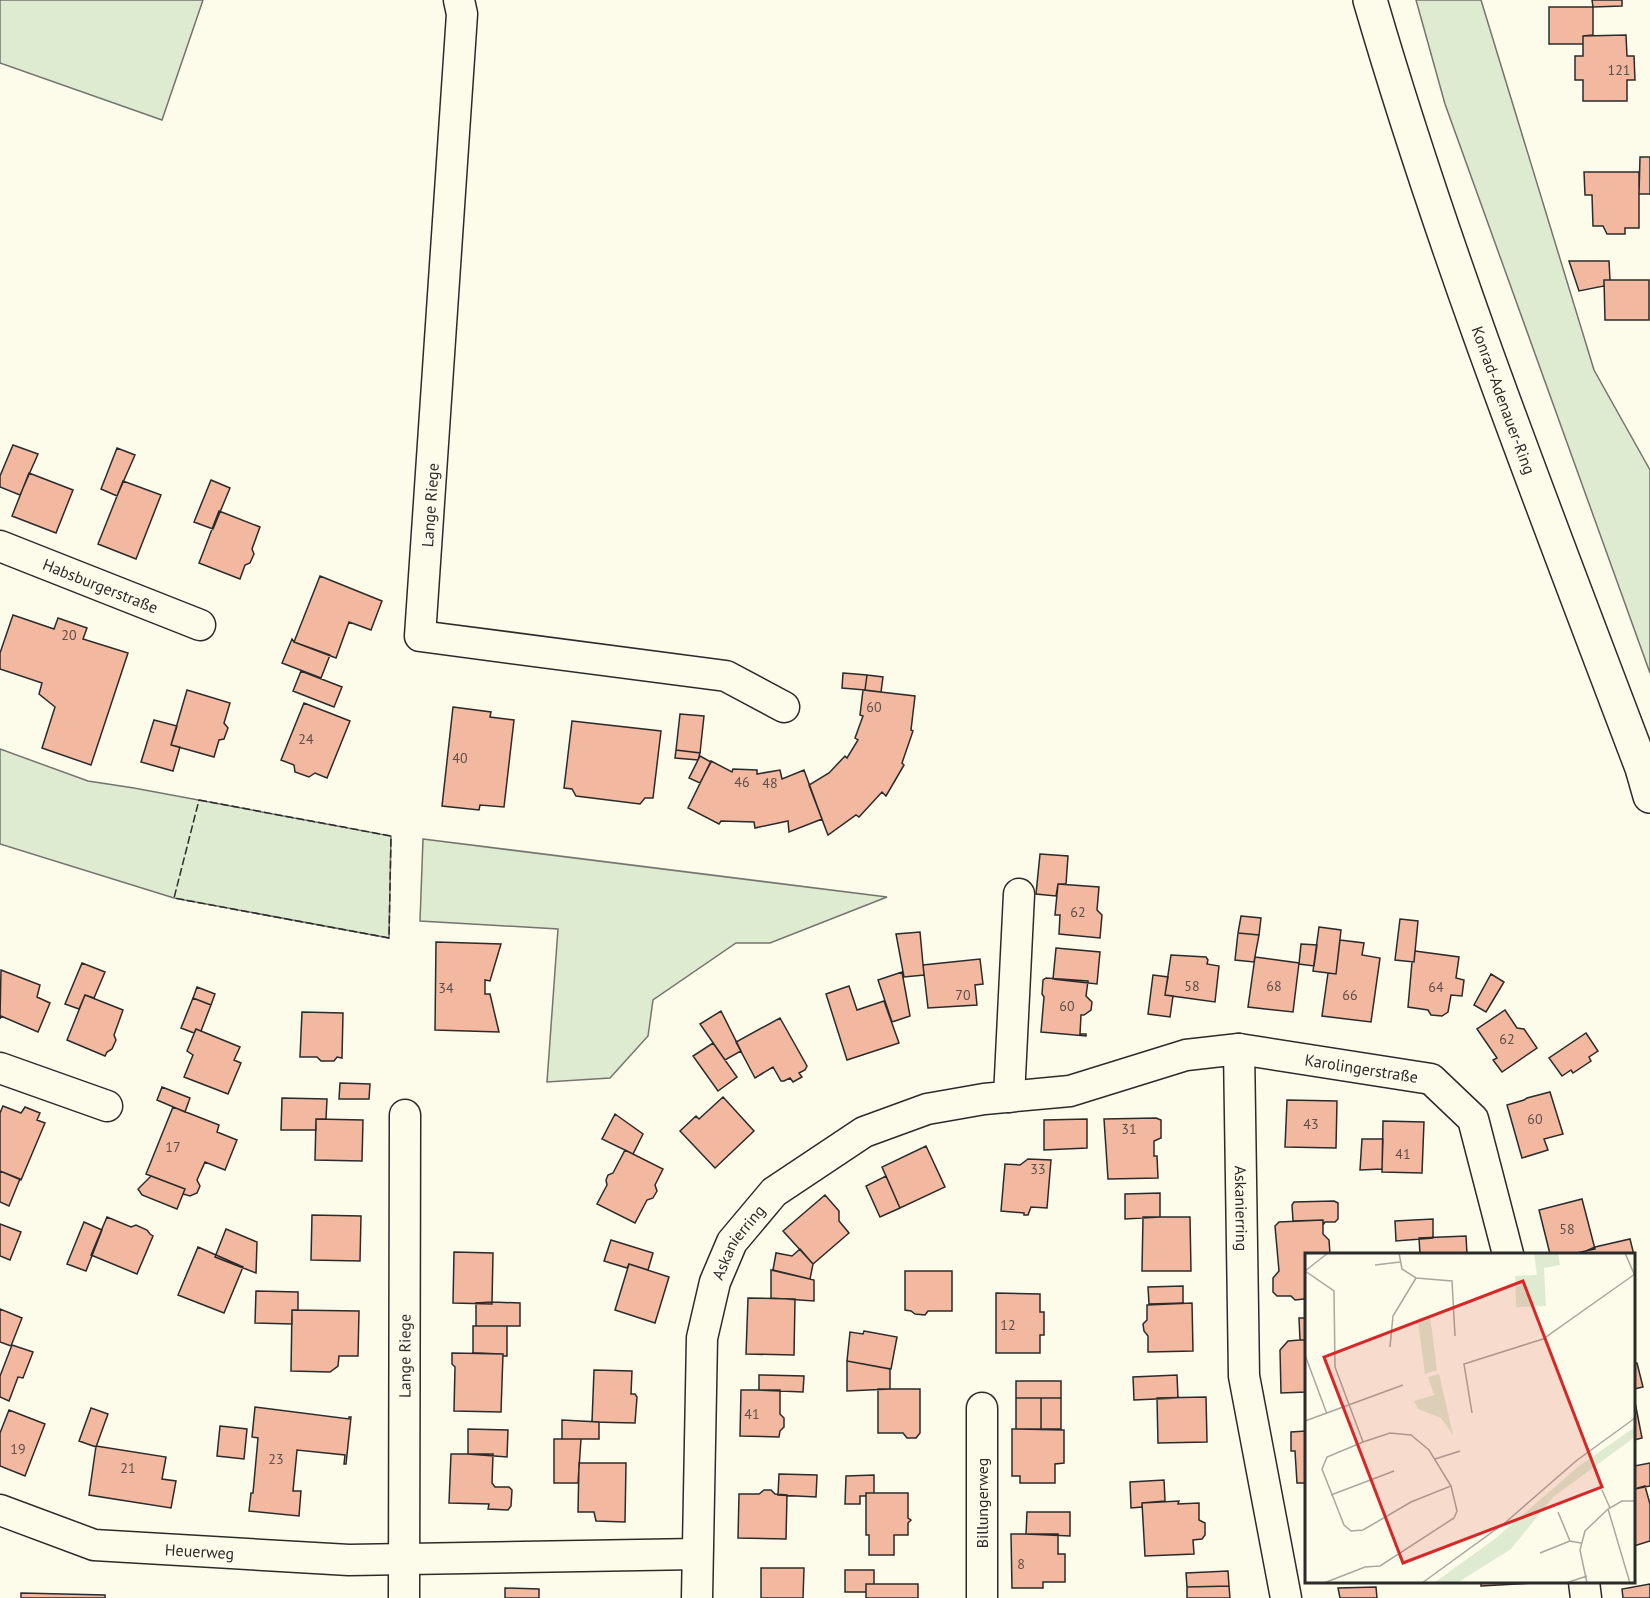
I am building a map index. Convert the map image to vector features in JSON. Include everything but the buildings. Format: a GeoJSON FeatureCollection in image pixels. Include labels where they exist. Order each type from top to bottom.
{"type":"FeatureCollection","features":[{"type":"Feature","properties":{"kind":"main road","name":"Konrad-Adenauer-Ring"},"geometry":{"type":"LineString","coordinates":[[1370,0],[1403,113],[1492,372],[1650,796]]}},
{"type":"Feature","properties":{"kind":"street","name":"Lange Riege"},"geometry":{"type":"LineString","coordinates":[[459,0],[462,14],[420,636],[726,676],[784,707]]}},
{"type":"Feature","properties":{"kind":"street","name":"Habsburgerstraße"},"geometry":{"type":"LineString","coordinates":[[0,546],[200,625]]}},
{"type":"Feature","properties":{"kind":"street"},"geometry":{"type":"LineString","coordinates":[[1009,1096],[1019,894]]}},
{"type":"Feature","properties":{"kind":"street","name":"Askanierring"},"geometry":{"type":"LineString","coordinates":[[697,1598],[702,1338],[715,1282],[732,1242],[774,1192],[864,1132],[927,1109],[1009,1096],[1070,1091],[1186,1055],[1239,1049],[1244,1376],[1286,1598]]}},
{"type":"Feature","properties":{"kind":"street","name":"Karolingerstraße"},"geometry":{"type":"LineString","coordinates":[[1239,1049],[1431,1079],[1473,1119],[1508,1253]]}},
{"type":"Feature","properties":{"kind":"street"},"geometry":{"type":"LineString","coordinates":[[0,1068],[107,1106]]}},
{"type":"Feature","properties":{"kind":"street","name":"Lange Riege"},"geometry":{"type":"LineString","coordinates":[[404,1598],[405,1115]]}},
{"type":"Feature","properties":{"kind":"street","name":"Billungerweg"},"geometry":{"type":"LineString","coordinates":[[982,1408],[982,1598]]}},
{"type":"Feature","properties":{"kind":"street","name":"Heuerweg"},"geometry":{"type":"LineString","coordinates":[[0,1510],[94,1545],[349,1560],[405,1559]]}},
{"type":"Feature","properties":{"kind":"street"},"geometry":{"type":"LineString","coordinates":[[405,1559],[697,1554]]}},
{"type":"Feature","properties":{"kind":"street"},"geometry":{"type":"LineString","coordinates":[[1584,1583],[1586,1598]]}},
{"type":"Feature","properties":{"kind":"green space"},"geometry":{"type":"Polygon","coordinates":[[[0,0],[203,0],[162,120],[0,63],[0,0]]]}},
{"type":"Feature","properties":{"kind":"green space"},"geometry":{"type":"Polygon","coordinates":[[[1416,0],[1481,0],[1594,370],[1650,470],[1650,673],[1445,104],[1416,0]]]}},
{"type":"Feature","properties":{"kind":"green space"},"geometry":{"type":"Polygon","coordinates":[[[0,749],[88,781],[391,836],[389,938],[174,898],[0,844],[0,749]]]}},
{"type":"Feature","properties":{"kind":"green space"},"geometry":{"type":"Polygon","coordinates":[[[423,839],[887,897],[770,943],[736,943],[653,1000],[648,1036],[610,1078],[547,1082],[558,929],[420,921],[423,839]]]}},
{"type":"Feature","properties":{"kind":"fence"},"geometry":{"type":"LineString","coordinates":[[199,800],[391,836],[389,938],[174,898],[199,800]]}}]}
